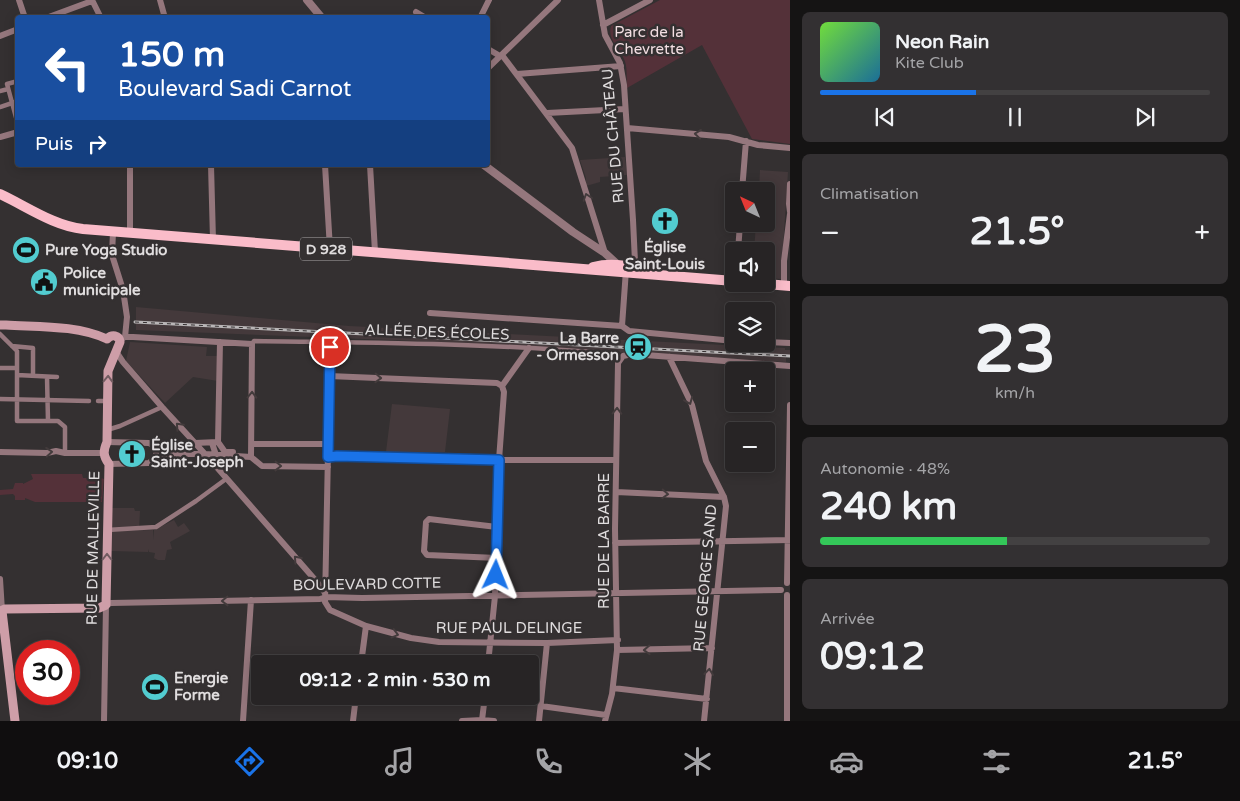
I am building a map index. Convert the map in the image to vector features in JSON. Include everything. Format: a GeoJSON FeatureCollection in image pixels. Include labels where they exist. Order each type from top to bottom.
{"type":"FeatureCollection","features":[{"type":"Feature","properties":{"kind":"main road","name":"D 928"},"geometry":{"type":"LineString","coordinates":[[0,194],[67,226],[114,232],[586,269],[615,264],[658,274],[725,280]]}},
{"type":"Feature","properties":{"kind":"main road"},"geometry":{"type":"LineString","coordinates":[[2,324],[73,330],[96,334],[107,339],[114,336],[123,338]]}},
{"type":"Feature","properties":{"kind":"main road","name":"RUE DE MALLEVILLE"},"geometry":{"type":"LineString","coordinates":[[106,605],[109,464],[104,453],[107,442],[107,430],[103,401],[108,371],[123,338]]}},
{"type":"Feature","properties":{"kind":"main road"},"geometry":{"type":"LineString","coordinates":[[107,339],[106,344],[108,348],[117,351]]}},
{"type":"Feature","properties":{"kind":"main road","name":"BOULEVARD COTTE"},"geometry":{"type":"LineString","coordinates":[[1,611],[97,608],[106,605]]}},
{"type":"Feature","properties":{"kind":"main road"},"geometry":{"type":"LineString","coordinates":[[2,623],[18,610]]}},
{"type":"Feature","properties":{"kind":"main road"},"geometry":{"type":"LineString","coordinates":[[1,611],[15,721]]}},
{"type":"Feature","properties":{"kind":"street"},"geometry":{"type":"LineString","coordinates":[[19,0],[24,15]]}},
{"type":"Feature","properties":{"kind":"street"},"geometry":{"type":"LineString","coordinates":[[54,15],[92,0],[100,15]]}},
{"type":"Feature","properties":{"kind":"street"},"geometry":{"type":"LineString","coordinates":[[160,0],[163,15]]}},
{"type":"Feature","properties":{"kind":"street"},"geometry":{"type":"LineString","coordinates":[[307,0],[320,15]]}},
{"type":"Feature","properties":{"kind":"street"},"geometry":{"type":"LineString","coordinates":[[482,15],[489,0]]}},
{"type":"Feature","properties":{"kind":"street"},"geometry":{"type":"LineString","coordinates":[[490,66],[558,0]]}},
{"type":"Feature","properties":{"kind":"street","name":"RUE DU CHÂTEAU"},"geometry":{"type":"LineString","coordinates":[[599,0],[605,34],[621,66],[627,128],[634,254],[615,264],[622,326]]}},
{"type":"Feature","properties":{"kind":"street"},"geometry":{"type":"LineString","coordinates":[[603,25],[650,0]]}},
{"type":"Feature","properties":{"kind":"street"},"geometry":{"type":"LineString","coordinates":[[416,12],[421,15]]}},
{"type":"Feature","properties":{"kind":"street"},"geometry":{"type":"LineString","coordinates":[[0,36],[15,30]]}},
{"type":"Feature","properties":{"kind":"street"},"geometry":{"type":"LineString","coordinates":[[490,51],[501,56],[517,74],[572,148],[615,264]]}},
{"type":"Feature","properties":{"kind":"street"},"geometry":{"type":"LineString","coordinates":[[517,74],[621,66]]}},
{"type":"Feature","properties":{"kind":"street"},"geometry":{"type":"LineString","coordinates":[[15,82],[7,84],[15,114]]}},
{"type":"Feature","properties":{"kind":"street"},"geometry":{"type":"LineString","coordinates":[[0,91],[8,89]]}},
{"type":"Feature","properties":{"kind":"street"},"geometry":{"type":"LineString","coordinates":[[0,107],[15,102]]}},
{"type":"Feature","properties":{"kind":"street"},"geometry":{"type":"LineString","coordinates":[[547,114],[625,108]]}},
{"type":"Feature","properties":{"kind":"street"},"geometry":{"type":"LineString","coordinates":[[627,128],[729,137],[746,140],[758,145],[790,148]]}},
{"type":"Feature","properties":{"kind":"street"},"geometry":{"type":"LineString","coordinates":[[0,136],[15,133]]}},
{"type":"Feature","properties":{"kind":"street"},"geometry":{"type":"LineString","coordinates":[[743,182],[746,140]]}},
{"type":"Feature","properties":{"kind":"street"},"geometry":{"type":"LineString","coordinates":[[130,167],[130,233]]}},
{"type":"Feature","properties":{"kind":"street"},"geometry":{"type":"LineString","coordinates":[[211,167],[213,240]]}},
{"type":"Feature","properties":{"kind":"street"},"geometry":{"type":"LineString","coordinates":[[325,167],[330,249]]}},
{"type":"Feature","properties":{"kind":"street"},"geometry":{"type":"LineString","coordinates":[[370,167],[375,252]]}},
{"type":"Feature","properties":{"kind":"street"},"geometry":{"type":"LineString","coordinates":[[487,167],[615,264]]}},
{"type":"Feature","properties":{"kind":"street"},"geometry":{"type":"LineString","coordinates":[[787,285],[784,261],[790,213],[790,184]]}},
{"type":"Feature","properties":{"kind":"street"},"geometry":{"type":"LineString","coordinates":[[114,232],[112,255],[124,290],[126,317],[123,338],[252,344],[251,454]]}},
{"type":"Feature","properties":{"kind":"street"},"geometry":{"type":"LineString","coordinates":[[430,313],[622,326],[629,331],[725,340]]}},
{"type":"Feature","properties":{"kind":"street"},"geometry":{"type":"LineString","coordinates":[[0,334],[16,351],[17,421],[58,420],[64,427],[65,453]]}},
{"type":"Feature","properties":{"kind":"street","name":"ALLÉE DES ÉCOLES"},"geometry":{"type":"LineString","coordinates":[[252,344],[254,341],[364,342],[529,348],[614,354],[619,360]]}},
{"type":"Feature","properties":{"kind":"street"},"geometry":{"type":"LineString","coordinates":[[214,464],[216,455],[220,342]]}},
{"type":"Feature","properties":{"kind":"street"},"geometry":{"type":"LineString","coordinates":[[775,342],[790,343]]}},
{"type":"Feature","properties":{"kind":"street"},"geometry":{"type":"LineString","coordinates":[[326,343],[330,347],[326,597]]}},
{"type":"Feature","properties":{"kind":"street"},"geometry":{"type":"LineString","coordinates":[[12,346],[32,348],[33,374]]}},
{"type":"Feature","properties":{"kind":"street"},"geometry":{"type":"LineString","coordinates":[[502,386],[529,348]]}},
{"type":"Feature","properties":{"kind":"street","name":"RUE PAUL DELINGE"},"geometry":{"type":"LineString","coordinates":[[117,351],[122,360],[162,407],[317,582],[323,590],[326,597],[325,602],[330,610],[366,626],[430,641],[451,643],[547,643],[618,640]]}},
{"type":"Feature","properties":{"kind":"street"},"geometry":{"type":"LineString","coordinates":[[619,360],[626,355],[790,366]]}},
{"type":"Feature","properties":{"kind":"street","name":"RUE GEORGE SAND"},"geometry":{"type":"LineString","coordinates":[[669,357],[692,405],[706,461],[724,497],[726,506],[704,721]]}},
{"type":"Feature","properties":{"kind":"street","name":"RUE DE LA BARRE"},"geometry":{"type":"LineString","coordinates":[[606,718],[613,688],[618,640],[615,543],[619,360]]}},
{"type":"Feature","properties":{"kind":"street"},"geometry":{"type":"LineString","coordinates":[[0,368],[17,368]]}},
{"type":"Feature","properties":{"kind":"street"},"geometry":{"type":"LineString","coordinates":[[17,375],[33,374],[57,377]]}},
{"type":"Feature","properties":{"kind":"street"},"geometry":{"type":"LineString","coordinates":[[329,376],[497,383],[502,386],[504,392],[499,460],[497,558],[489,655]]}},
{"type":"Feature","properties":{"kind":"street"},"geometry":{"type":"LineString","coordinates":[[47,377],[48,421]]}},
{"type":"Feature","properties":{"kind":"street"},"geometry":{"type":"LineString","coordinates":[[0,399],[89,401]]}},
{"type":"Feature","properties":{"kind":"street"},"geometry":{"type":"LineString","coordinates":[[787,721],[789,595],[781,590],[782,585],[789,583],[790,405]]}},
{"type":"Feature","properties":{"kind":"street"},"geometry":{"type":"LineString","coordinates":[[107,430],[162,407]]}},
{"type":"Feature","properties":{"kind":"street"},"geometry":{"type":"LineString","coordinates":[[107,442],[149,443],[155,448],[156,454],[154,460],[149,463],[109,464]]}},
{"type":"Feature","properties":{"kind":"street"},"geometry":{"type":"LineString","coordinates":[[193,454],[196,445],[215,443]]}},
{"type":"Feature","properties":{"kind":"street"},"geometry":{"type":"LineString","coordinates":[[215,443],[225,454]]}},
{"type":"Feature","properties":{"kind":"street"},"geometry":{"type":"LineString","coordinates":[[252,444],[328,444]]}},
{"type":"Feature","properties":{"kind":"street"},"geometry":{"type":"LineString","coordinates":[[0,452],[47,453],[56,451],[65,453],[104,453]]}},
{"type":"Feature","properties":{"kind":"street"},"geometry":{"type":"LineString","coordinates":[[156,454],[251,454],[262,466],[328,467]]}},
{"type":"Feature","properties":{"kind":"street"},"geometry":{"type":"LineString","coordinates":[[328,457],[616,460]]}},
{"type":"Feature","properties":{"kind":"street"},"geometry":{"type":"LineString","coordinates":[[107,530],[156,527],[226,479]]}},
{"type":"Feature","properties":{"kind":"street"},"geometry":{"type":"LineString","coordinates":[[616,492],[724,497]]}},
{"type":"Feature","properties":{"kind":"street"},"geometry":{"type":"LineString","coordinates":[[497,527],[429,519],[426,522],[424,551],[427,555],[497,558]]}},
{"type":"Feature","properties":{"kind":"street"},"geometry":{"type":"LineString","coordinates":[[615,543],[789,540]]}},
{"type":"Feature","properties":{"kind":"street"},"geometry":{"type":"LineString","coordinates":[[317,582],[326,578]]}},
{"type":"Feature","properties":{"kind":"street"},"geometry":{"type":"LineString","coordinates":[[0,579],[1,611]]}},
{"type":"Feature","properties":{"kind":"street","name":"BOULEVARD COTTE"},"geometry":{"type":"LineString","coordinates":[[106,605],[111,603],[320,599],[326,597],[495,596],[781,590]]}},
{"type":"Feature","properties":{"kind":"street"},"geometry":{"type":"LineString","coordinates":[[243,721],[251,600]]}},
{"type":"Feature","properties":{"kind":"street","name":"RUE DE MALLEVILLE"},"geometry":{"type":"LineString","coordinates":[[104,721],[106,605]]}},
{"type":"Feature","properties":{"kind":"street"},"geometry":{"type":"LineString","coordinates":[[362,655],[366,626]]}},
{"type":"Feature","properties":{"kind":"street"},"geometry":{"type":"LineString","coordinates":[[539,721],[547,643]]}},
{"type":"Feature","properties":{"kind":"street"},"geometry":{"type":"LineString","coordinates":[[617,650],[712,648]]}},
{"type":"Feature","properties":{"kind":"street"},"geometry":{"type":"LineString","coordinates":[[613,688],[706,700]]}},
{"type":"Feature","properties":{"kind":"street"},"geometry":{"type":"LineString","coordinates":[[353,721],[355,705]]}},
{"type":"Feature","properties":{"kind":"street"},"geometry":{"type":"LineString","coordinates":[[482,720],[483,705]]}},
{"type":"Feature","properties":{"kind":"street"},"geometry":{"type":"LineString","coordinates":[[541,706],[606,718]]}},
{"type":"Feature","properties":{"kind":"street"},"geometry":{"type":"LineString","coordinates":[[462,721],[494,721]]}},
{"type":"Feature","properties":{"kind":"shaded area"},"geometry":{"type":"Polygon","coordinates":[[[625,157],[627,175],[600,177],[600,182],[586,186],[586,178],[580,160],[625,157]]]}},
{"type":"Feature","properties":{"kind":"shaded area"},"geometry":{"type":"Polygon","coordinates":[[[760,170],[788,172],[781,279],[775,279],[775,242],[755,242],[755,232],[775,232],[775,182],[759,182],[760,170]]]}},
{"type":"Feature","properties":{"kind":"shaded area"},"geometry":{"type":"Polygon","coordinates":[[[136,307],[349,326],[725,345],[725,352],[775,352],[775,347],[785,348],[785,350],[790,350],[790,357],[786,356],[786,362],[416,341],[136,330],[136,307]]]}},
{"type":"Feature","properties":{"kind":"shaded area"},"geometry":{"type":"Polygon","coordinates":[[[130,342],[207,347],[206,356],[218,356],[218,381],[193,377],[165,403],[126,361],[130,342]]]}},
{"type":"Feature","properties":{"kind":"shaded area"},"geometry":{"type":"Polygon","coordinates":[[[392,404],[450,409],[445,452],[386,452],[392,404]]]}},
{"type":"Feature","properties":{"kind":"shaded area"},"geometry":{"type":"Polygon","coordinates":[[[111,508],[134,508],[135,511],[140,511],[139,529],[111,529],[111,508]]]}},
{"type":"Feature","properties":{"kind":"shaded area"},"geometry":{"type":"Polygon","coordinates":[[[174,520],[178,527],[184,523],[190,531],[170,542],[172,549],[167,550],[165,560],[154,558],[155,553],[149,552],[148,549],[148,552],[111,551],[111,531],[153,530],[153,540],[154,530],[174,520]]]}},
{"type":"Feature","properties":{"kind":"green space","name":"Parc de la Chevrette"},"geometry":{"type":"Polygon","coordinates":[[[660,0],[790,0],[790,144],[752,139],[702,45],[627,88],[625,62],[612,39],[611,26],[660,0]]]}},
{"type":"Feature","properties":{"kind":"green space"},"geometry":{"type":"Polygon","coordinates":[[[31,474],[82,474],[83,478],[104,479],[102,502],[35,502],[25,498],[25,500],[15,500],[13,494],[0,495],[0,490],[13,489],[15,483],[23,484],[33,479],[31,474]]]}},
{"type":"Feature","properties":{"kind":"railway"},"geometry":{"type":"LineString","coordinates":[[135,322],[790,356]]}},
{"type":"Feature","properties":{"kind":"place","name":"Église Saint-Louis"},"geometry":{"type":"Point","coordinates":[665,221]}},
{"type":"Feature","properties":{"kind":"place","name":"Pure Yoga Studio"},"geometry":{"type":"Point","coordinates":[26,250]}},
{"type":"Feature","properties":{"kind":"place","name":"Police municipale"},"geometry":{"type":"Point","coordinates":[44,282]}},
{"type":"Feature","properties":{"kind":"place","name":"La Barre - Ormesson"},"geometry":{"type":"Point","coordinates":[638,347]}},
{"type":"Feature","properties":{"kind":"place","name":"Église Saint-Joseph"},"geometry":{"type":"Point","coordinates":[132,454]}},
{"type":"Feature","properties":{"kind":"place","name":"Energie Forme"},"geometry":{"type":"Point","coordinates":[155,687]}},
{"type":"Feature","properties":{"kind":"route"},"geometry":{"type":"LineString","coordinates":[[330,347],[328,457],[499,460],[496,575]]}}]}
